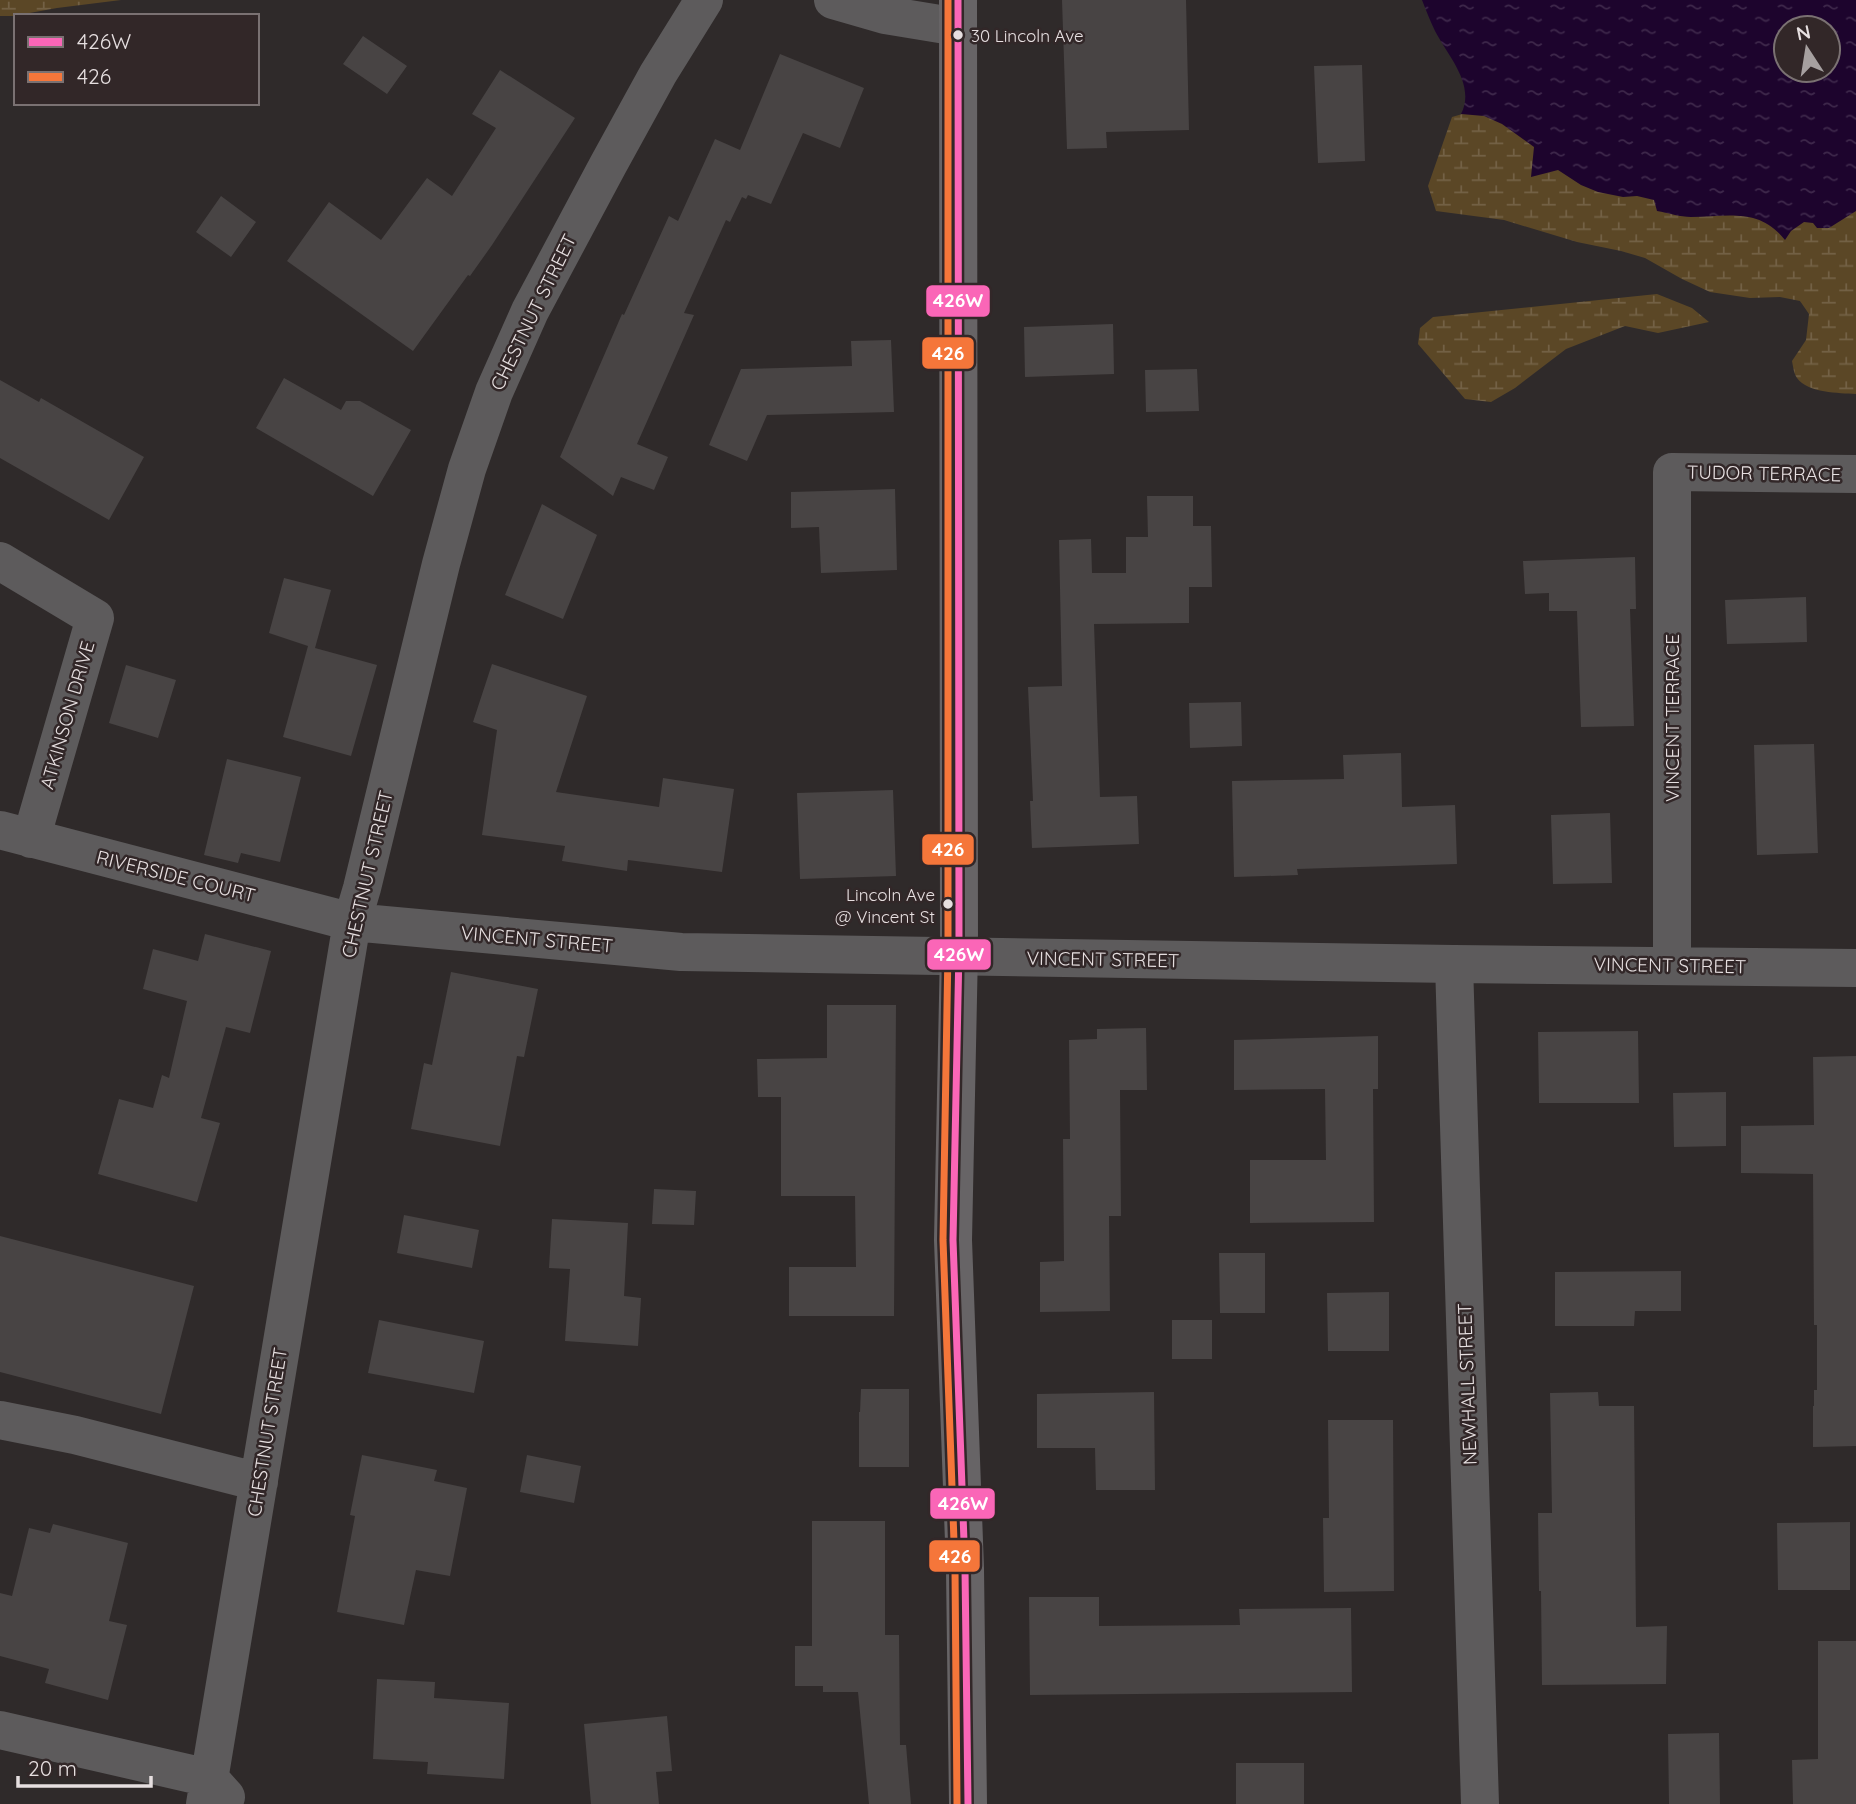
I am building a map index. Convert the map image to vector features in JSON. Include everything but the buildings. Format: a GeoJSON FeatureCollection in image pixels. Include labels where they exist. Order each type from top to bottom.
{"type":"FeatureCollection","features":[{"type":"Feature","properties":{"kind":"main road"},"geometry":{"type":"LineString","coordinates":[[958,13],[959,956],[953,1240],[965,1569],[968,1804]]}},
{"type":"Feature","properties":{"kind":"street","name":"CHESTNUT STREET"},"geometry":{"type":"LineString","coordinates":[[215,1795],[259,1482],[352,922],[444,552],[467,469],[494,392],[530,311],[658,74],[704,0]]}},
{"type":"Feature","properties":{"kind":"street"},"geometry":{"type":"LineString","coordinates":[[834,0],[885,15],[958,13]]}},
{"type":"Feature","properties":{"kind":"street","name":"TUDOR TERRACE"},"geometry":{"type":"LineString","coordinates":[[1672,472],[1856,474]]}},
{"type":"Feature","properties":{"kind":"street","name":"VINCENT TERRACE"},"geometry":{"type":"LineString","coordinates":[[1672,472],[1672,965]]}},
{"type":"Feature","properties":{"kind":"street","name":"ATKINSON DRIVE"},"geometry":{"type":"LineString","coordinates":[[0,561],[95,618],[16,834]]}},
{"type":"Feature","properties":{"kind":"street","name":"RIVERSIDE COURT"},"geometry":{"type":"LineString","coordinates":[[16,834],[352,922]]}},
{"type":"Feature","properties":{"kind":"street","name":"VINCENT STREET"},"geometry":{"type":"LineString","coordinates":[[352,922],[681,952],[1856,968]]}},
{"type":"Feature","properties":{"kind":"street","name":"NEWHALL STREET"},"geometry":{"type":"LineString","coordinates":[[1454,964],[1480,1804]]}},
{"type":"Feature","properties":{"kind":"street"},"geometry":{"type":"LineString","coordinates":[[0,1420],[75,1435],[259,1482]]}},
{"type":"Feature","properties":{"kind":"street"},"geometry":{"type":"LineString","coordinates":[[0,1730],[215,1795]]}},
{"type":"Feature","properties":{"kind":"green space"},"geometry":{"type":"Polygon","coordinates":[[[0,0],[121,0],[13,16],[0,16],[0,0]]]}},
{"type":"Feature","properties":{"kind":"green space"},"geometry":{"type":"Polygon","coordinates":[[[1856,0],[1856,394],[1808,387],[1796,376],[1792,361],[1806,340],[1809,314],[1800,301],[1710,292],[1645,258],[1577,242],[1504,220],[1436,211],[1428,186],[1452,117],[1772,24],[1772,84],[1842,84],[1842,14],[1808,14],[1856,0]]]}},
{"type":"Feature","properties":{"kind":"green space"},"geometry":{"type":"Polygon","coordinates":[[[1657,294],[1692,308],[1709,322],[1658,333],[1625,326],[1566,349],[1515,388],[1491,402],[1465,399],[1418,344],[1420,328],[1433,317],[1657,294]]]}},
{"type":"Feature","properties":{"kind":"water"},"geometry":{"type":"Polygon","coordinates":[[[1422,0],[1856,0],[1856,211],[1829,228],[1817,228],[1813,223],[1804,222],[1791,231],[1785,240],[1764,222],[1753,218],[1687,217],[1657,211],[1654,200],[1598,192],[1558,170],[1531,177],[1534,147],[1502,124],[1484,116],[1461,114],[1465,103],[1463,82],[1435,31],[1422,0]]]}},
{"type":"Feature","properties":{"kind":"transit line","name":"426"},"geometry":{"type":"LineString","coordinates":[[948,0],[948,950],[943,1240],[955,1569],[957,1804]]}},
{"type":"Feature","properties":{"kind":"transit line","name":"426W"},"geometry":{"type":"LineString","coordinates":[[958,0],[959,950],[953,1240],[965,1569],[968,1804]]}},
{"type":"Feature","properties":{"kind":"place","name":"30 Lincoln Ave"},"geometry":{"type":"Point","coordinates":[958,35]}},
{"type":"Feature","properties":{"kind":"place","name":"Lincoln Ave @ Vincent St"},"geometry":{"type":"Point","coordinates":[948,904]}}]}
